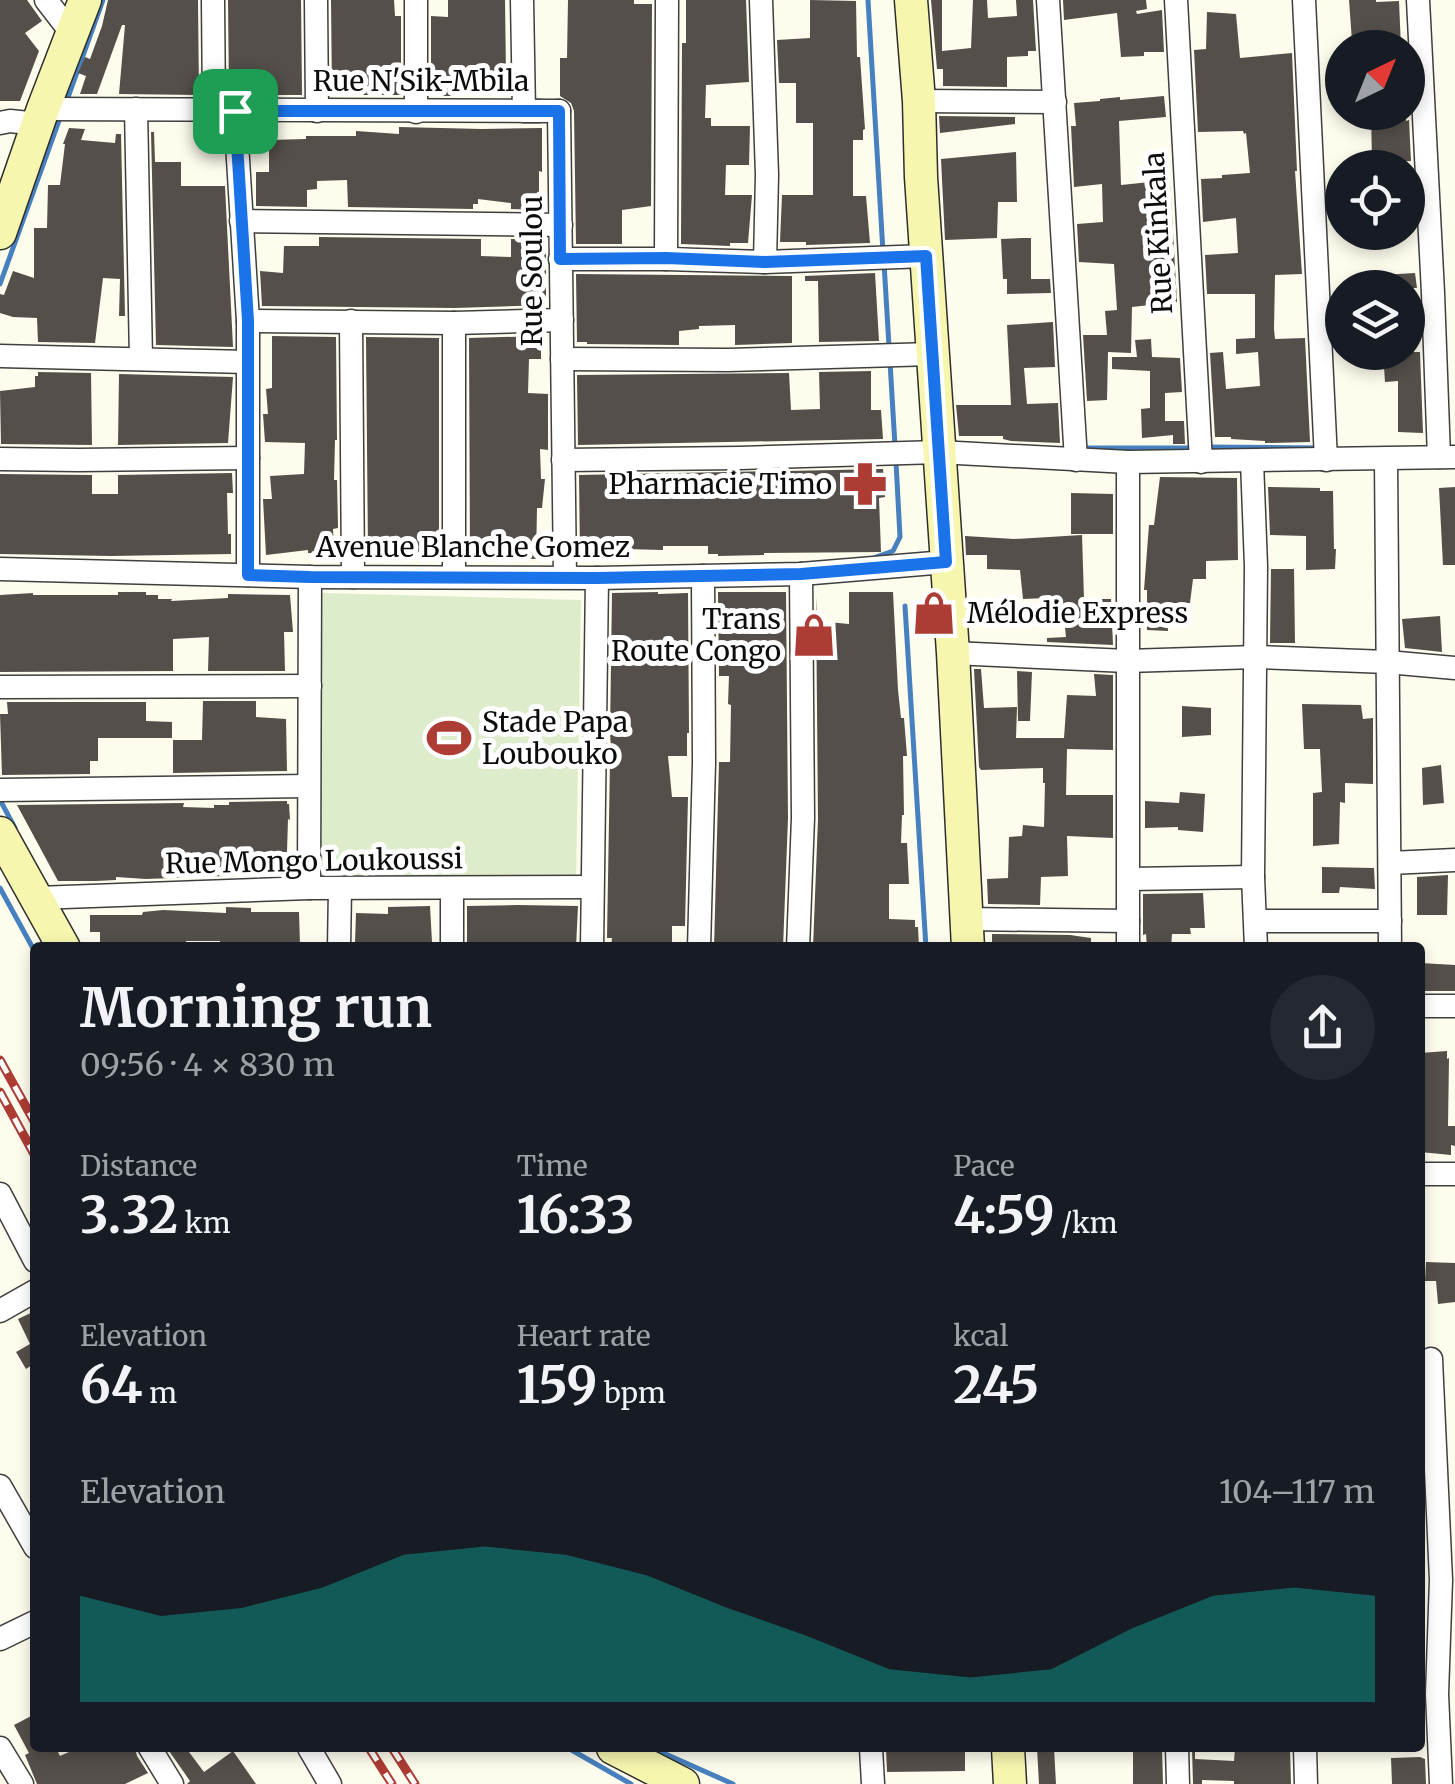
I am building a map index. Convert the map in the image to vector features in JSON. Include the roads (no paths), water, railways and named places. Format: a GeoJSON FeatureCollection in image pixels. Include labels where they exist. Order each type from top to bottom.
{"type":"FeatureCollection","features":[{"type":"Feature","properties":{"kind":"street"},"geometry":{"type":"LineString","coordinates":[[46,0],[74,35]]}},
{"type":"Feature","properties":{"kind":"street"},"geometry":{"type":"LineString","coordinates":[[0,233],[18,116],[74,35],[85,0]]}},
{"type":"Feature","properties":{"kind":"street"},"geometry":{"type":"LineString","coordinates":[[213,0],[241,221],[248,321],[248,575]]}},
{"type":"Feature","properties":{"kind":"street"},"geometry":{"type":"LineString","coordinates":[[316,0],[317,112]]}},
{"type":"Feature","properties":{"kind":"street"},"geometry":{"type":"LineString","coordinates":[[416,0],[416,112]]}},
{"type":"Feature","properties":{"kind":"street"},"geometry":{"type":"LineString","coordinates":[[522,0],[524,111],[559,111]]}},
{"type":"Feature","properties":{"kind":"street"},"geometry":{"type":"LineString","coordinates":[[666,258],[667,0]]}},
{"type":"Feature","properties":{"kind":"street"},"geometry":{"type":"LineString","coordinates":[[761,0],[768,175],[765,262]]}},
{"type":"Feature","properties":{"kind":"street"},"geometry":{"type":"LineString","coordinates":[[911,0],[967,933],[1128,921]]}},
{"type":"Feature","properties":{"kind":"street"},"geometry":{"type":"LineString","coordinates":[[1048,0],[1076,460]]}},
{"type":"Feature","properties":{"kind":"street","name":"Rue Kinkala"},"geometry":{"type":"LineString","coordinates":[[1176,0],[1202,462]]}},
{"type":"Feature","properties":{"kind":"street"},"geometry":{"type":"LineString","coordinates":[[1304,0],[1326,460]]}},
{"type":"Feature","properties":{"kind":"street"},"geometry":{"type":"LineString","coordinates":[[563,460],[939,452],[1128,462],[1447,457],[1433,294],[1418,0]]}},
{"type":"Feature","properties":{"kind":"street"},"geometry":{"type":"LineString","coordinates":[[919,101],[1055,102]]}},
{"type":"Feature","properties":{"kind":"street"},"geometry":{"type":"LineString","coordinates":[[136,109],[141,360]]}},
{"type":"Feature","properties":{"kind":"street","name":"Rue N'Sik-Mbila"},"geometry":{"type":"LineString","coordinates":[[18,116],[136,109],[559,111]]}},
{"type":"Feature","properties":{"kind":"street","name":"Rue Soulou"},"geometry":{"type":"LineString","coordinates":[[559,111],[565,578]]}},
{"type":"Feature","properties":{"kind":"street"},"geometry":{"type":"LineString","coordinates":[[241,221],[561,224]]}},
{"type":"Feature","properties":{"kind":"street"},"geometry":{"type":"LineString","coordinates":[[560,259],[765,262],[926,256]]}},
{"type":"Feature","properties":{"kind":"street"},"geometry":{"type":"LineString","coordinates":[[248,321],[562,320]]}},
{"type":"Feature","properties":{"kind":"street"},"geometry":{"type":"LineString","coordinates":[[351,322],[353,577]]}},
{"type":"Feature","properties":{"kind":"street"},"geometry":{"type":"LineString","coordinates":[[454,322],[454,577]]}},
{"type":"Feature","properties":{"kind":"street"},"geometry":{"type":"LineString","coordinates":[[562,359],[728,360],[932,354]]}},
{"type":"Feature","properties":{"kind":"street"},"geometry":{"type":"LineString","coordinates":[[0,356],[247,362]]}},
{"type":"Feature","properties":{"kind":"street"},"geometry":{"type":"LineString","coordinates":[[0,458],[248,458]]}},
{"type":"Feature","properties":{"kind":"street"},"geometry":{"type":"LineString","coordinates":[[1386,458],[1390,942]]}},
{"type":"Feature","properties":{"kind":"street"},"geometry":{"type":"LineString","coordinates":[[1128,462],[1128,942]]}},
{"type":"Feature","properties":{"kind":"street"},"geometry":{"type":"LineString","coordinates":[[1252,462],[1256,658],[1252,877],[1256,942]]}},
{"type":"Feature","properties":{"kind":"street","name":"Avenue Blanche Gomez"},"geometry":{"type":"LineString","coordinates":[[0,569],[310,577],[597,578],[801,574],[946,562]]}},
{"type":"Feature","properties":{"kind":"street"},"geometry":{"type":"LineString","coordinates":[[798,942],[803,778],[801,574]]}},
{"type":"Feature","properties":{"kind":"street"},"geometry":{"type":"LineString","coordinates":[[699,942],[703,576]]}},
{"type":"Feature","properties":{"kind":"street"},"geometry":{"type":"LineString","coordinates":[[309,888],[310,577]]}},
{"type":"Feature","properties":{"kind":"street"},"geometry":{"type":"LineString","coordinates":[[592,942],[597,578]]}},
{"type":"Feature","properties":{"kind":"street"},"geometry":{"type":"LineString","coordinates":[[953,653],[1127,661],[1256,658],[1455,668]]}},
{"type":"Feature","properties":{"kind":"street"},"geometry":{"type":"LineString","coordinates":[[0,687],[310,686]]}},
{"type":"Feature","properties":{"kind":"street"},"geometry":{"type":"LineString","coordinates":[[0,790],[308,786]]}},
{"type":"Feature","properties":{"kind":"street"},"geometry":{"type":"LineString","coordinates":[[0,834],[61,942]]}},
{"type":"Feature","properties":{"kind":"street"},"geometry":{"type":"LineString","coordinates":[[1390,863],[1455,860]]}},
{"type":"Feature","properties":{"kind":"street"},"geometry":{"type":"LineString","coordinates":[[1129,879],[1252,877]]}},
{"type":"Feature","properties":{"kind":"street","name":"Rue Mongo Loukoussi"},"geometry":{"type":"LineString","coordinates":[[37,898],[309,888],[592,887]]}},
{"type":"Feature","properties":{"kind":"street"},"geometry":{"type":"LineString","coordinates":[[452,888],[452,942]]}},
{"type":"Feature","properties":{"kind":"street"},"geometry":{"type":"LineString","coordinates":[[339,942],[340,889]]}},
{"type":"Feature","properties":{"kind":"street"},"geometry":{"type":"LineString","coordinates":[[1256,921],[1390,920]]}},
{"type":"Feature","properties":{"kind":"street"},"geometry":{"type":"LineString","coordinates":[[1425,1006],[1455,1006]]}},
{"type":"Feature","properties":{"kind":"street"},"geometry":{"type":"LineString","coordinates":[[1425,1174],[1455,1174]]}},
{"type":"Feature","properties":{"kind":"street"},"geometry":{"type":"LineString","coordinates":[[0,1194],[30,1252]]}},
{"type":"Feature","properties":{"kind":"street"},"geometry":{"type":"LineString","coordinates":[[0,1311],[30,1295]]}},
{"type":"Feature","properties":{"kind":"street"},"geometry":{"type":"LineString","coordinates":[[1440,1784],[1441,1580],[1426,1359],[1455,1357]]}},
{"type":"Feature","properties":{"kind":"street"},"geometry":{"type":"LineString","coordinates":[[0,1486],[30,1539]]}},
{"type":"Feature","properties":{"kind":"street"},"geometry":{"type":"LineString","coordinates":[[0,1639],[30,1624]]}},
{"type":"Feature","properties":{"kind":"street"},"geometry":{"type":"LineString","coordinates":[[0,1748],[22,1784]]}},
{"type":"Feature","properties":{"kind":"street"},"geometry":{"type":"LineString","coordinates":[[152,1752],[172,1784]]}},
{"type":"Feature","properties":{"kind":"street"},"geometry":{"type":"LineString","coordinates":[[310,1752],[330,1784]]}},
{"type":"Feature","properties":{"kind":"street"},"geometry":{"type":"LineString","coordinates":[[621,1752],[683,1784]]}},
{"type":"Feature","properties":{"kind":"street"},"geometry":{"type":"LineString","coordinates":[[871,1752],[873,1784]]}},
{"type":"Feature","properties":{"kind":"street"},"geometry":{"type":"LineString","coordinates":[[1177,1752],[1178,1784]]}},
{"type":"Feature","properties":{"kind":"street"},"geometry":{"type":"LineString","coordinates":[[1305,1752],[1306,1784]]}},
{"type":"Feature","properties":{"kind":"waterway"},"geometry":{"type":"LineString","coordinates":[[66,103],[103,0]]}},
{"type":"Feature","properties":{"kind":"waterway"},"geometry":{"type":"LineString","coordinates":[[868,0],[883,252]]}},
{"type":"Feature","properties":{"kind":"waterway"},"geometry":{"type":"LineString","coordinates":[[0,284],[60,118]]}},
{"type":"Feature","properties":{"kind":"waterway"},"geometry":{"type":"LineString","coordinates":[[884,263],[889,346]]}},
{"type":"Feature","properties":{"kind":"waterway"},"geometry":{"type":"LineString","coordinates":[[890,362],[895,446]]}},
{"type":"Feature","properties":{"kind":"waterway"},"geometry":{"type":"LineString","coordinates":[[1205,447],[1319,448]]}},
{"type":"Feature","properties":{"kind":"waterway"},"geometry":{"type":"LineString","coordinates":[[1085,448],[1194,448]]}},
{"type":"Feature","properties":{"kind":"waterway"},"geometry":{"type":"LineString","coordinates":[[876,557],[893,551],[900,537],[896,462]]}},
{"type":"Feature","properties":{"kind":"waterway"},"geometry":{"type":"LineString","coordinates":[[905,606],[926,942]]}},
{"type":"Feature","properties":{"kind":"waterway"},"geometry":{"type":"LineString","coordinates":[[0,800],[15,828]]}},
{"type":"Feature","properties":{"kind":"waterway"},"geometry":{"type":"LineString","coordinates":[[0,888],[30,943]]}},
{"type":"Feature","properties":{"kind":"waterway"},"geometry":{"type":"LineString","coordinates":[[575,1752],[631,1784]]}},
{"type":"Feature","properties":{"kind":"waterway"},"geometry":{"type":"LineString","coordinates":[[661,1752],[733,1784]]}},
{"type":"Feature","properties":{"kind":"railway"},"geometry":{"type":"LineString","coordinates":[[0,1060],[30,1114]]}},
{"type":"Feature","properties":{"kind":"railway"},"geometry":{"type":"LineString","coordinates":[[0,1092],[30,1147]]}},
{"type":"Feature","properties":{"kind":"railway"},"geometry":{"type":"LineString","coordinates":[[372,1752],[392,1784]]}},
{"type":"Feature","properties":{"kind":"railway"},"geometry":{"type":"LineString","coordinates":[[395,1752],[415,1784]]}},
{"type":"Feature","properties":{"kind":"place","name":"Pharmacie Timo"},"geometry":{"type":"Point","coordinates":[865,484]}},
{"type":"Feature","properties":{"kind":"place","name":"Mélodie Express"},"geometry":{"type":"Point","coordinates":[934,613]}},
{"type":"Feature","properties":{"kind":"place","name":"Trans Route Congo"},"geometry":{"type":"Point","coordinates":[814,635]}},
{"type":"Feature","properties":{"kind":"place","name":"Stade Papa Loubouko"},"geometry":{"type":"Point","coordinates":[449,738]}}]}
